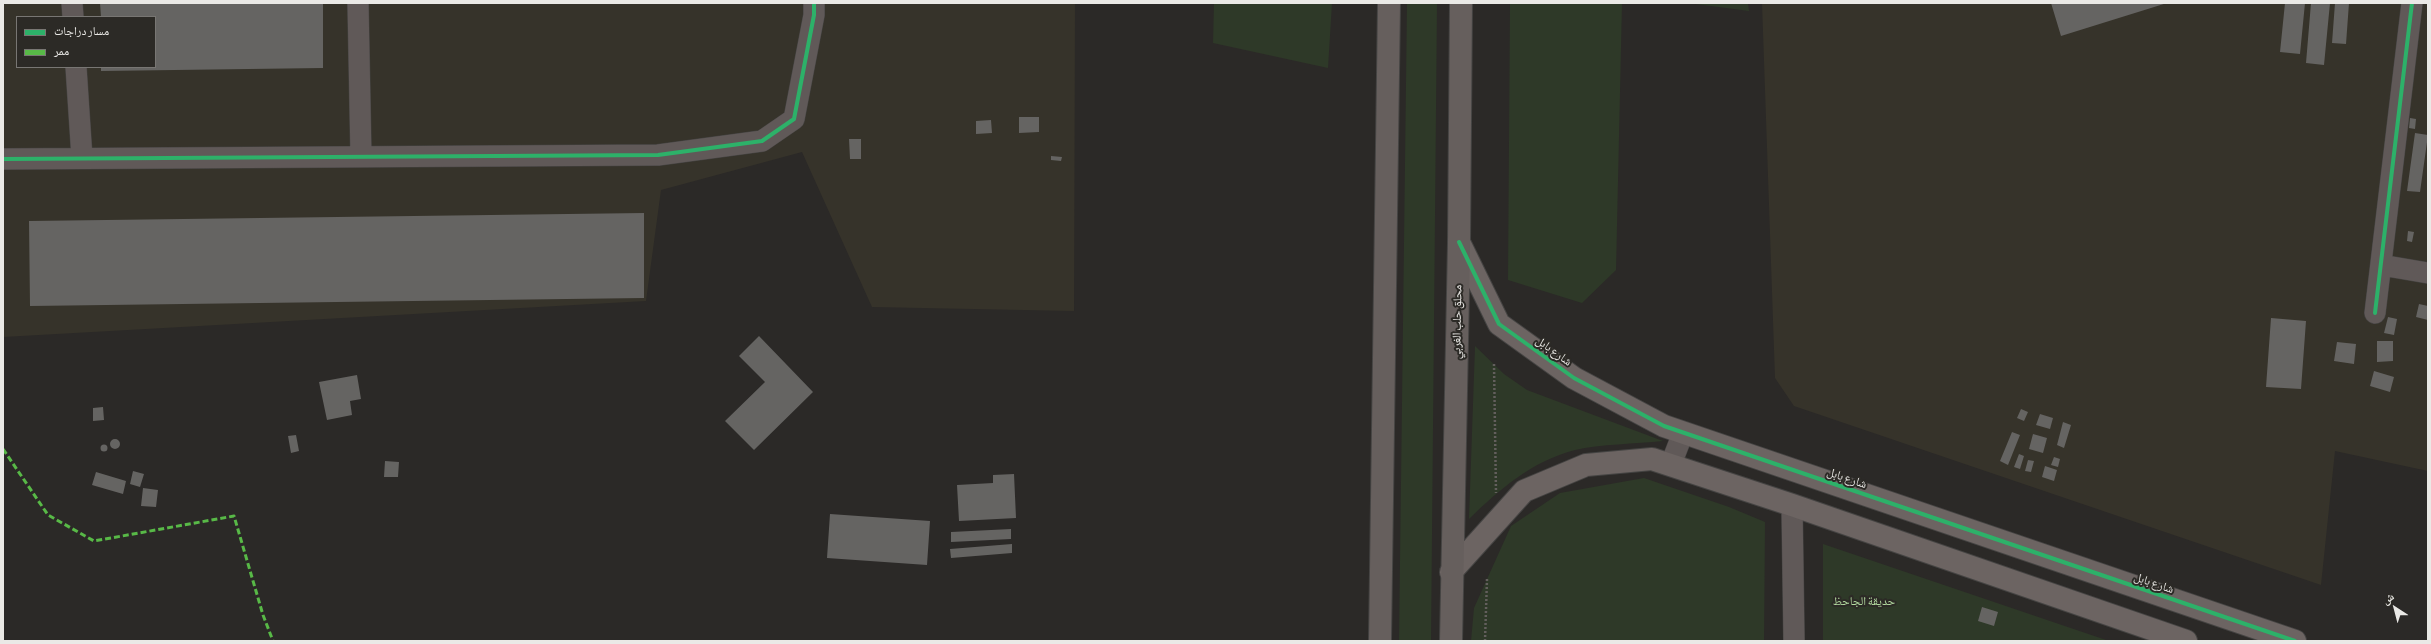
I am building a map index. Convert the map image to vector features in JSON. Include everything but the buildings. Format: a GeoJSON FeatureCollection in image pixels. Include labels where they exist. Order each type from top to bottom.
{"type":"FeatureCollection","features":[{"type":"Feature","properties":{"kind":"highway"},"geometry":{"type":"LineString","coordinates":[[1380,641],[1389,3]]}},
{"type":"Feature","properties":{"kind":"highway","name":"محلق حلب الغربي"},"geometry":{"type":"LineString","coordinates":[[1451,641],[1451,572],[1460,242],[1461,3]]}},
{"type":"Feature","properties":{"kind":"street"},"geometry":{"type":"LineString","coordinates":[[72,3],[73,16]]}},
{"type":"Feature","properties":{"kind":"street"},"geometry":{"type":"LineString","coordinates":[[358,3],[361,157]]}},
{"type":"Feature","properties":{"kind":"street"},"geometry":{"type":"LineString","coordinates":[[3,159],[658,155],[762,141],[794,119],[814,14],[814,3]]}},
{"type":"Feature","properties":{"kind":"street"},"geometry":{"type":"LineString","coordinates":[[2375,313],[2412,3]]}},
{"type":"Feature","properties":{"kind":"street"},"geometry":{"type":"LineString","coordinates":[[76,68],[82,158]]}},
{"type":"Feature","properties":{"kind":"street","name":"شارع بابل"},"geometry":{"type":"LineString","coordinates":[[1460,242],[1499,324],[1574,378],[1664,426],[2295,641]]}},
{"type":"Feature","properties":{"kind":"street"},"geometry":{"type":"LineString","coordinates":[[2381,265],[2428,272]]}},
{"type":"Feature","properties":{"kind":"street"},"geometry":{"type":"LineString","coordinates":[[1671,464],[1682,433]]}},
{"type":"Feature","properties":{"kind":"street"},"geometry":{"type":"LineString","coordinates":[[1451,572],[1524,491],[1586,465],[1652,459],[1792,505],[2186,641]]}},
{"type":"Feature","properties":{"kind":"street"},"geometry":{"type":"LineString","coordinates":[[1792,505],[1794,641]]}},
{"type":"Feature","properties":{"kind":"path"},"geometry":{"type":"LineString","coordinates":[[1494,364],[1496,493]]}},
{"type":"Feature","properties":{"kind":"path"},"geometry":{"type":"LineString","coordinates":[[1485,641],[1488,579]]}},
{"type":"Feature","properties":{"kind":"shaded area"},"geometry":{"type":"Polygon","coordinates":[[[3,3],[1075,3],[1074,311],[872,307],[802,152],[661,190],[646,301],[3,337],[3,3]]]}},
{"type":"Feature","properties":{"kind":"shaded area"},"geometry":{"type":"Polygon","coordinates":[[[1762,3],[2428,3],[2428,471],[2335,451],[2321,585],[1794,406],[1775,378],[1762,3]]]}},
{"type":"Feature","properties":{"kind":"green space"},"geometry":{"type":"Polygon","coordinates":[[[1214,3],[1332,3],[1328,68],[1213,43],[1214,3]]]}},
{"type":"Feature","properties":{"kind":"green space"},"geometry":{"type":"Polygon","coordinates":[[[1407,3],[1437,3],[1431,641],[1399,641],[1407,3]]]}},
{"type":"Feature","properties":{"kind":"green space"},"geometry":{"type":"Polygon","coordinates":[[[1510,3],[1622,3],[1616,270],[1582,303],[1508,280],[1510,3]]]}},
{"type":"Feature","properties":{"kind":"green space"},"geometry":{"type":"Polygon","coordinates":[[[1688,3],[1748,3],[1749,11],[1688,3]]]}},
{"type":"Feature","properties":{"kind":"green space"},"geometry":{"type":"Polygon","coordinates":[[[1475,346],[1504,374],[1527,390],[1663,441],[1596,446],[1559,455],[1545,461],[1518,477],[1469,519],[1475,346]]]}},
{"type":"Feature","properties":{"kind":"green space"},"geometry":{"type":"Polygon","coordinates":[[[1644,478],[1729,507],[1765,522],[1764,641],[1471,641],[1474,608],[1511,526],[1560,493],[1644,478]]]}},
{"type":"Feature","properties":{"kind":"green space","name":"حديقة الجاحظ"},"geometry":{"type":"Polygon","coordinates":[[[1823,544],[2109,641],[1823,641],[1823,544]]]}},
{"type":"Feature","properties":{"kind":"marked path"},"geometry":{"type":"LineString","coordinates":[[3,449],[48,515],[94,541],[234,516],[263,615],[273,641]]}},
{"type":"Feature","properties":{"kind":"cycle path"},"geometry":{"type":"LineString","coordinates":[[3,159],[658,155],[762,141],[794,119],[814,15],[814,3]]}},
{"type":"Feature","properties":{"kind":"cycle path"},"geometry":{"type":"LineString","coordinates":[[2375,313],[2412,3]]}},
{"type":"Feature","properties":{"kind":"cycle path"},"geometry":{"type":"LineString","coordinates":[[1459,242],[1499,324],[1574,378],[1664,426],[2295,641]]}}]}
